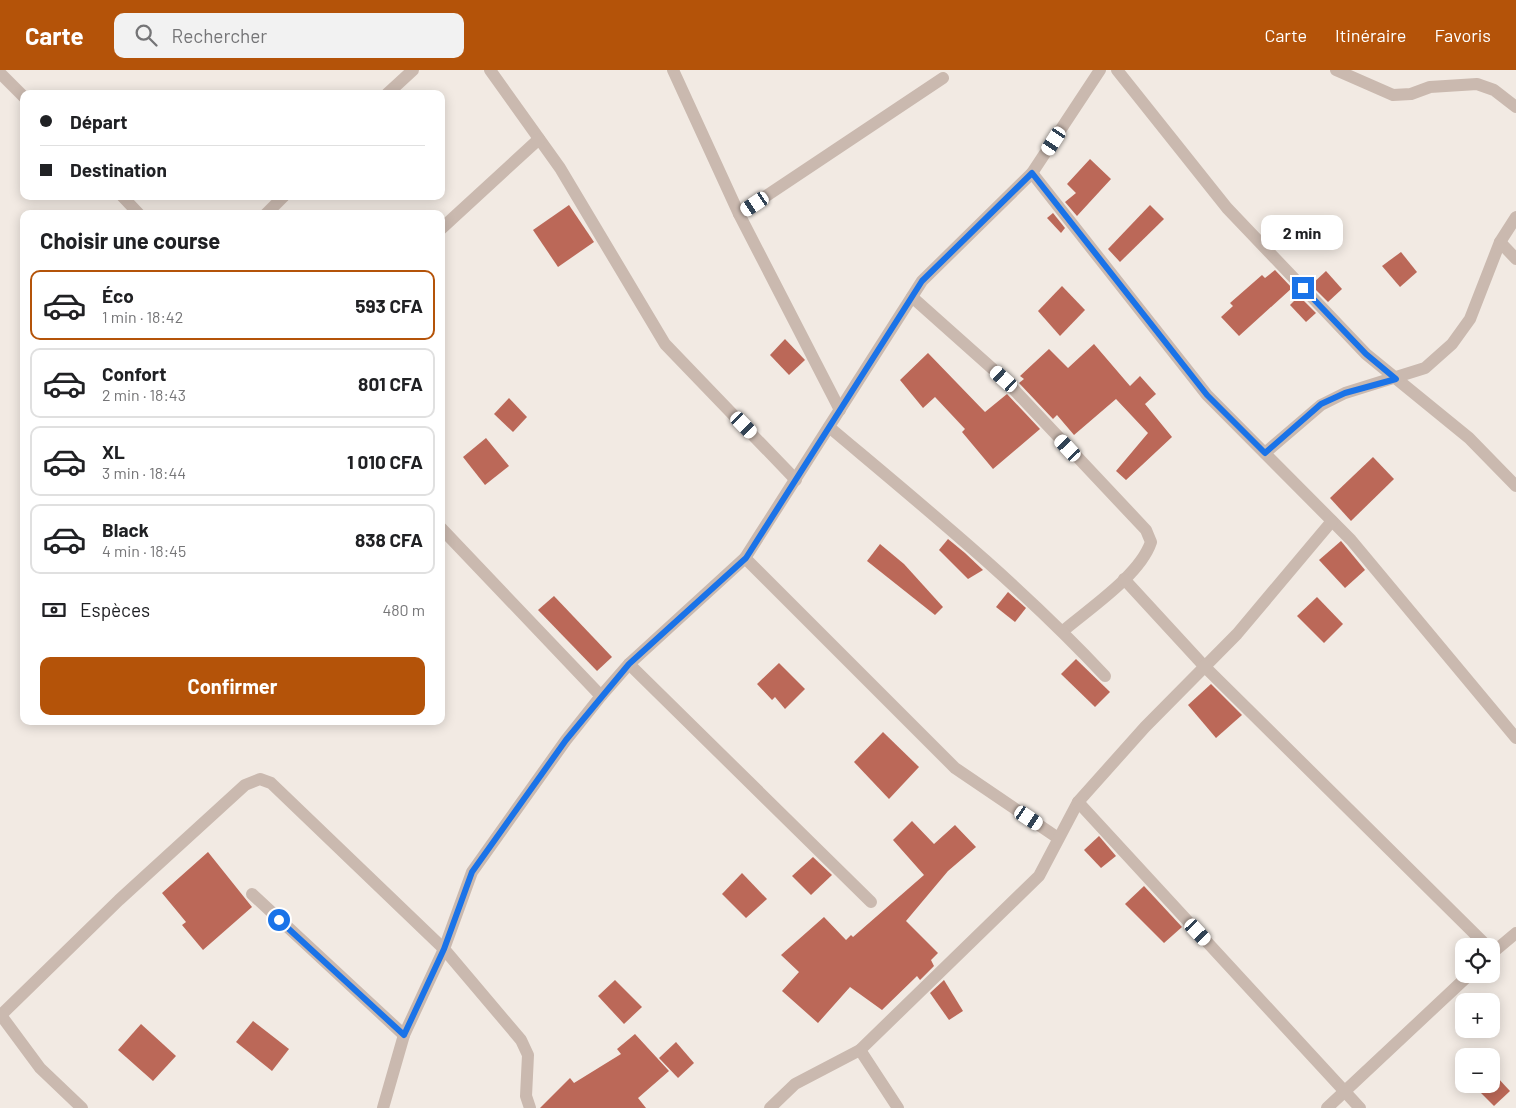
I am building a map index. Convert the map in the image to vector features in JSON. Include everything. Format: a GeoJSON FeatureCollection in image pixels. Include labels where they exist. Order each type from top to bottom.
{"type":"FeatureCollection","features":[{"type":"Feature","properties":{"kind":"street"},"geometry":{"type":"LineString","coordinates":[[391,90],[413,70]]}},
{"type":"Feature","properties":{"kind":"street"},"geometry":{"type":"LineString","coordinates":[[490,70],[560,168],[666,344],[796,480]]}},
{"type":"Feature","properties":{"kind":"street"},"geometry":{"type":"LineString","coordinates":[[673,70],[739,214],[840,410]]}},
{"type":"Feature","properties":{"kind":"street"},"geometry":{"type":"LineString","coordinates":[[1117,70],[1227,208],[1366,354],[1469,438],[1516,486]]}},
{"type":"Feature","properties":{"kind":"street"},"geometry":{"type":"LineString","coordinates":[[1336,70],[1393,95],[1412,94],[1430,87],[1477,84],[1494,90],[1516,107]]}},
{"type":"Feature","properties":{"kind":"street"},"geometry":{"type":"LineString","coordinates":[[383,1108],[404,1035],[444,949],[472,872],[566,740],[601,696],[629,664],[746,558],[922,281],[1032,173],[1096,72]]}},
{"type":"Feature","properties":{"kind":"street"},"geometry":{"type":"LineString","coordinates":[[0,73],[20,93]]}},
{"type":"Feature","properties":{"kind":"street"},"geometry":{"type":"LineString","coordinates":[[739,214],[944,78]]}},
{"type":"Feature","properties":{"kind":"street"},"geometry":{"type":"LineString","coordinates":[[445,225],[539,139]]}},
{"type":"Feature","properties":{"kind":"street"},"geometry":{"type":"LineString","coordinates":[[1032,173],[1207,395],[1351,540],[1516,738]]}},
{"type":"Feature","properties":{"kind":"street"},"geometry":{"type":"LineString","coordinates":[[126,200],[136,210]]}},
{"type":"Feature","properties":{"kind":"street"},"geometry":{"type":"LineString","coordinates":[[270,210],[280,200]]}},
{"type":"Feature","properties":{"kind":"street"},"geometry":{"type":"LineString","coordinates":[[1265,453],[1321,404],[1345,393],[1396,379],[1425,368],[1452,344],[1470,319],[1500,242],[1516,217]]}},
{"type":"Feature","properties":{"kind":"street"},"geometry":{"type":"LineString","coordinates":[[1500,242],[1516,259]]}},
{"type":"Feature","properties":{"kind":"street"},"geometry":{"type":"LineString","coordinates":[[912,297],[1004,379],[1146,530],[1151,542],[1148,551],[1124,579],[1063,631]]}},
{"type":"Feature","properties":{"kind":"street"},"geometry":{"type":"LineString","coordinates":[[829,427],[1009,580],[1063,631],[1105,676]]}},
{"type":"Feature","properties":{"kind":"street"},"geometry":{"type":"LineString","coordinates":[[770,1108],[796,1084],[860,1050],[1039,876],[1078,802],[1145,727],[1237,634],[1332,521]]}},
{"type":"Feature","properties":{"kind":"street"},"geometry":{"type":"LineString","coordinates":[[445,532],[601,696]]}},
{"type":"Feature","properties":{"kind":"street"},"geometry":{"type":"LineString","coordinates":[[746,558],[955,768],[1058,838]]}},
{"type":"Feature","properties":{"kind":"street"},"geometry":{"type":"LineString","coordinates":[[1124,579],[1205,667],[1477,938]]}},
{"type":"Feature","properties":{"kind":"street"},"geometry":{"type":"LineString","coordinates":[[629,664],[871,902]]}},
{"type":"Feature","properties":{"kind":"street"},"geometry":{"type":"LineString","coordinates":[[82,1108],[40,1068],[0,1015],[118,900],[245,785],[260,779],[271,783],[444,949],[521,1040],[528,1056],[526,1096],[530,1108]]}},
{"type":"Feature","properties":{"kind":"street"},"geometry":{"type":"LineString","coordinates":[[1078,802],[1360,1108]]}},
{"type":"Feature","properties":{"kind":"street"},"geometry":{"type":"LineString","coordinates":[[252,894],[404,1035]]}},
{"type":"Feature","properties":{"kind":"street"},"geometry":{"type":"LineString","coordinates":[[1500,944],[1516,933]]}},
{"type":"Feature","properties":{"kind":"street"},"geometry":{"type":"LineString","coordinates":[[1327,1108],[1460,983]]}},
{"type":"Feature","properties":{"kind":"street"},"geometry":{"type":"LineString","coordinates":[[860,1050],[898,1108]]}},
{"type":"Feature","properties":{"kind":"building"},"geometry":{"type":"Polygon","coordinates":[[[1090,159],[1111,179],[1077,216],[1065,202],[1076,193],[1067,184],[1090,159]]]}},
{"type":"Feature","properties":{"kind":"building"},"geometry":{"type":"Polygon","coordinates":[[[569,205],[594,242],[558,267],[533,230],[569,205]]]}},
{"type":"Feature","properties":{"kind":"building"},"geometry":{"type":"Polygon","coordinates":[[[1150,205],[1164,219],[1120,262],[1108,249],[1150,205]]]}},
{"type":"Feature","properties":{"kind":"building"},"geometry":{"type":"Polygon","coordinates":[[[1053,213],[1065,228],[1061,233],[1047,218],[1053,213]]]}},
{"type":"Feature","properties":{"kind":"building"},"geometry":{"type":"Polygon","coordinates":[[[1401,252],[1417,272],[1400,287],[1382,266],[1401,252]]]}},
{"type":"Feature","properties":{"kind":"building"},"geometry":{"type":"Polygon","coordinates":[[[1275,270],[1292,288],[1239,336],[1221,317],[1233,306],[1230,303],[1262,275],[1265,278],[1275,270]]]}},
{"type":"Feature","properties":{"kind":"building"},"geometry":{"type":"Polygon","coordinates":[[[1326,271],[1342,289],[1328,302],[1311,285],[1326,271]]]}},
{"type":"Feature","properties":{"kind":"building"},"geometry":{"type":"Polygon","coordinates":[[[1062,286],[1085,310],[1060,336],[1038,311],[1062,286]]]}},
{"type":"Feature","properties":{"kind":"building"},"geometry":{"type":"Polygon","coordinates":[[[1299,296],[1316,313],[1306,322],[1290,305],[1299,296]]]}},
{"type":"Feature","properties":{"kind":"building"},"geometry":{"type":"Polygon","coordinates":[[[785,339],[805,360],[789,375],[770,355],[785,339]]]}},
{"type":"Feature","properties":{"kind":"building"},"geometry":{"type":"Polygon","coordinates":[[[1094,344],[1130,386],[1140,376],[1156,394],[1145,404],[1172,437],[1126,480],[1116,471],[1148,433],[1116,399],[1074,435],[1057,415],[1053,419],[1019,383],[1024,379],[1020,376],[1049,349],[1068,368],[1094,344]]]}},
{"type":"Feature","properties":{"kind":"building"},"geometry":{"type":"Polygon","coordinates":[[[928,353],[985,412],[1007,394],[1040,429],[993,469],[962,432],[965,429],[935,397],[923,408],[900,380],[928,353]]]}},
{"type":"Feature","properties":{"kind":"building"},"geometry":{"type":"Polygon","coordinates":[[[509,398],[527,417],[513,432],[494,414],[509,398]]]}},
{"type":"Feature","properties":{"kind":"building"},"geometry":{"type":"Polygon","coordinates":[[[486,438],[509,466],[485,485],[463,457],[486,438]]]}},
{"type":"Feature","properties":{"kind":"building"},"geometry":{"type":"Polygon","coordinates":[[[1373,457],[1394,479],[1351,521],[1330,498],[1373,457]]]}},
{"type":"Feature","properties":{"kind":"building"},"geometry":{"type":"Polygon","coordinates":[[[948,539],[983,570],[968,579],[939,550],[948,539]]]}},
{"type":"Feature","properties":{"kind":"building"},"geometry":{"type":"Polygon","coordinates":[[[1341,541],[1365,570],[1345,588],[1319,560],[1341,541]]]}},
{"type":"Feature","properties":{"kind":"building"},"geometry":{"type":"Polygon","coordinates":[[[880,544],[904,564],[943,607],[935,615],[867,561],[880,544]]]}},
{"type":"Feature","properties":{"kind":"building"},"geometry":{"type":"Polygon","coordinates":[[[1008,592],[1026,608],[1015,622],[996,607],[1008,592]]]}},
{"type":"Feature","properties":{"kind":"building"},"geometry":{"type":"Polygon","coordinates":[[[554,596],[612,657],[597,671],[538,610],[554,596]]]}},
{"type":"Feature","properties":{"kind":"building"},"geometry":{"type":"Polygon","coordinates":[[[1317,597],[1343,624],[1324,643],[1297,616],[1317,597]]]}},
{"type":"Feature","properties":{"kind":"building"},"geometry":{"type":"Polygon","coordinates":[[[1076,659],[1110,692],[1095,707],[1061,674],[1076,659]]]}},
{"type":"Feature","properties":{"kind":"building"},"geometry":{"type":"Polygon","coordinates":[[[779,663],[805,689],[785,709],[775,697],[772,700],[757,684],[779,663]]]}},
{"type":"Feature","properties":{"kind":"building"},"geometry":{"type":"Polygon","coordinates":[[[1211,684],[1242,715],[1216,738],[1188,705],[1211,684]]]}},
{"type":"Feature","properties":{"kind":"building"},"geometry":{"type":"Polygon","coordinates":[[[883,732],[919,767],[889,799],[854,762],[883,732]]]}},
{"type":"Feature","properties":{"kind":"building"},"geometry":{"type":"Polygon","coordinates":[[[912,821],[934,844],[955,825],[976,847],[948,871],[906,921],[938,953],[931,960],[934,966],[920,980],[917,976],[882,1010],[850,987],[818,1023],[782,991],[799,972],[781,955],[824,917],[846,940],[851,935],[853,937],[924,875],[893,840],[912,821]]]}},
{"type":"Feature","properties":{"kind":"building"},"geometry":{"type":"Polygon","coordinates":[[[1099,836],[1116,856],[1101,868],[1084,850],[1099,836]]]}},
{"type":"Feature","properties":{"kind":"building"},"geometry":{"type":"Polygon","coordinates":[[[208,852],[252,907],[203,950],[182,925],[186,922],[162,893],[208,852]]]}},
{"type":"Feature","properties":{"kind":"building"},"geometry":{"type":"Polygon","coordinates":[[[813,857],[832,875],[811,895],[792,876],[813,857]]]}},
{"type":"Feature","properties":{"kind":"building"},"geometry":{"type":"Polygon","coordinates":[[[742,873],[767,899],[746,918],[722,894],[742,873]]]}},
{"type":"Feature","properties":{"kind":"building"},"geometry":{"type":"Polygon","coordinates":[[[1144,886],[1182,927],[1164,943],[1125,904],[1144,886]]]}},
{"type":"Feature","properties":{"kind":"building"},"geometry":{"type":"Polygon","coordinates":[[[615,980],[642,1007],[624,1024],[598,996],[615,980]]]}},
{"type":"Feature","properties":{"kind":"building"},"geometry":{"type":"Polygon","coordinates":[[[944,980],[963,1011],[949,1020],[930,993],[944,980]]]}},
{"type":"Feature","properties":{"kind":"building"},"geometry":{"type":"Polygon","coordinates":[[[253,1021],[289,1049],[272,1071],[236,1042],[253,1021]]]}},
{"type":"Feature","properties":{"kind":"building"},"geometry":{"type":"Polygon","coordinates":[[[141,1024],[176,1056],[153,1081],[118,1050],[141,1024]]]}},
{"type":"Feature","properties":{"kind":"building"},"geometry":{"type":"Polygon","coordinates":[[[635,1034],[669,1071],[638,1098],[646,1108],[540,1108],[570,1078],[574,1083],[621,1054],[617,1049],[635,1034]]]}},
{"type":"Feature","properties":{"kind":"building"},"geometry":{"type":"Polygon","coordinates":[[[676,1042],[694,1063],[678,1078],[659,1058],[676,1042]]]}},
{"type":"Feature","properties":{"kind":"building"},"geometry":{"type":"Polygon","coordinates":[[[1500,1080],[1510,1091],[1494,1106],[1481,1093],[1500,1093],[1500,1080]]]}},
{"type":"Feature","properties":{"kind":"route"},"geometry":{"type":"LineString","coordinates":[[279,920],[404,1035],[444,949],[472,872],[566,740],[629,664],[746,558],[922,281],[1032,173],[1207,395],[1265,453],[1321,404],[1345,393],[1396,379],[1366,354],[1303,288]]}}]}
